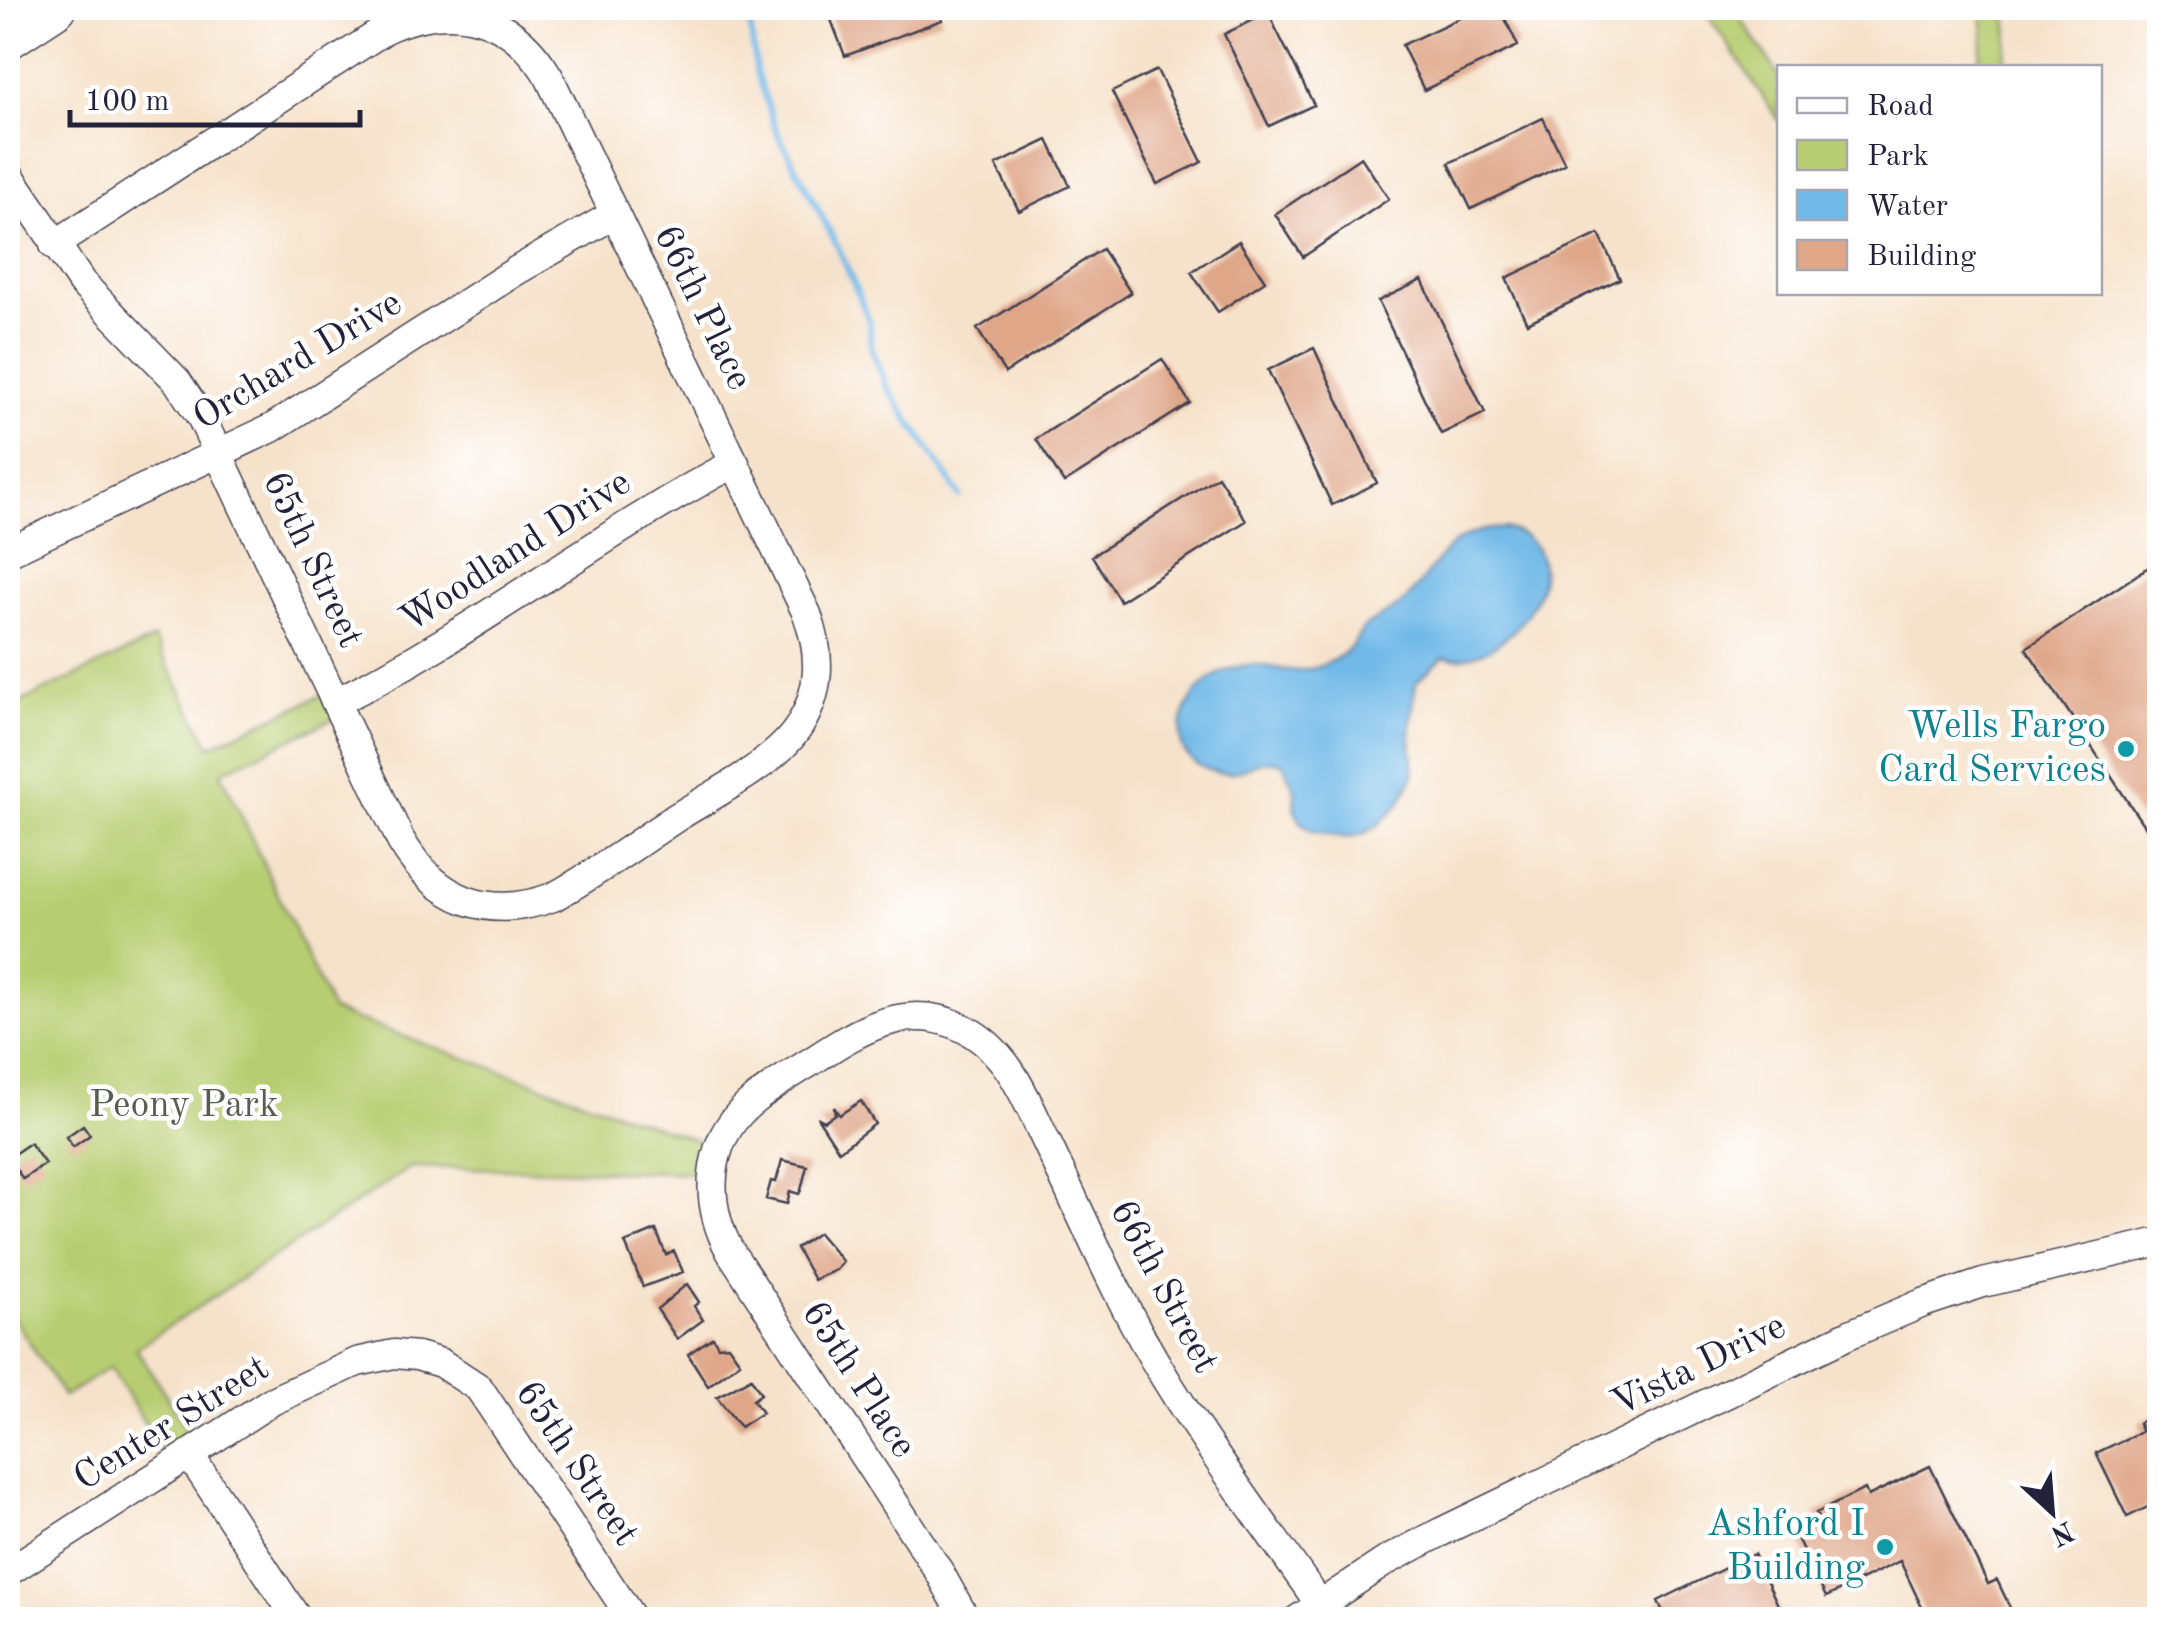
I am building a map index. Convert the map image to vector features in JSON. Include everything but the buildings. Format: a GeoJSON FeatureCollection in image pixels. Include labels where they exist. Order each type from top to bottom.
{"type":"FeatureCollection","features":[{"type":"Feature","properties":{"kind":"main road"},"geometry":{"type":"LineString","coordinates":[[8,40],[57,8]]}},
{"type":"Feature","properties":{"kind":"street","name":"66th Place"},"geometry":{"type":"LineString","coordinates":[[54,245],[389,27],[410,18],[439,13],[478,16],[502,26],[537,57],[616,214],[815,634],[818,659],[812,700]]}},
{"type":"Feature","properties":{"kind":"street","name":"65th Street"},"geometry":{"type":"LineString","coordinates":[[8,173],[82,282],[177,381],[221,454],[400,841],[427,878],[446,892],[490,907],[534,904],[567,889],[784,746],[812,700]]}},
{"type":"Feature","properties":{"kind":"street","name":"Orchard Drive"},"geometry":{"type":"LineString","coordinates":[[8,552],[221,454],[285,420],[516,270],[616,214]]}},
{"type":"Feature","properties":{"kind":"street","name":"Woodland Drive"},"geometry":{"type":"LineString","coordinates":[[336,702],[434,650],[649,510],[735,463]]}},
{"type":"Feature","properties":{"kind":"street","name":"66th Street"},"geometry":{"type":"LineString","coordinates":[[712,1173],[718,1148],[744,1108],[872,1024],[896,1018],[938,1019],[981,1038],[1012,1072],[1163,1376],[1308,1611]]}},
{"type":"Feature","properties":{"kind":"street","name":"65th Place"},"geometry":{"type":"LineString","coordinates":[[712,1173],[714,1215],[730,1251],[966,1620]]}},
{"type":"Feature","properties":{"kind":"street","name":"Vista Drive"},"geometry":{"type":"LineString","coordinates":[[1308,1611],[1386,1561],[1487,1508],[1867,1326],[1984,1283],[2160,1242]]}},
{"type":"Feature","properties":{"kind":"street","name":"65th Street"},"geometry":{"type":"LineString","coordinates":[[327,1374],[368,1358],[394,1354],[441,1362],[470,1381],[494,1406],[633,1620]]}},
{"type":"Feature","properties":{"kind":"street","name":"Center Street"},"geometry":{"type":"LineString","coordinates":[[8,1572],[272,1402],[327,1374]]}},
{"type":"Feature","properties":{"kind":"street"},"geometry":{"type":"LineString","coordinates":[[189,1454],[298,1620]]}},
{"type":"Feature","properties":{"kind":"green space"},"geometry":{"type":"Polygon","coordinates":[[[1704,8],[1734,8],[1777,73],[1777,118],[1704,8]]]}},
{"type":"Feature","properties":{"kind":"green space"},"geometry":{"type":"Polygon","coordinates":[[[1981,8],[2006,8],[2009,34],[2004,65],[1978,65],[1984,34],[1981,8]]]}},
{"type":"Feature","properties":{"kind":"green space","name":"Peony Park"},"geometry":{"type":"Polygon","coordinates":[[[154,639],[210,746],[331,691],[342,715],[221,772],[332,1011],[718,1148],[712,1173],[411,1167],[136,1348],[199,1447],[171,1466],[110,1367],[64,1397],[8,1309],[8,708],[154,639]]]}},
{"type":"Feature","properties":{"kind":"water"},"geometry":{"type":"Polygon","coordinates":[[[1505,528],[1530,541],[1541,560],[1541,583],[1532,606],[1516,628],[1494,646],[1470,656],[1444,657],[1416,682],[1410,730],[1414,775],[1399,804],[1377,826],[1344,838],[1310,830],[1294,808],[1295,791],[1283,763],[1262,762],[1228,773],[1217,772],[1200,766],[1186,753],[1181,741],[1185,712],[1191,699],[1211,679],[1250,665],[1297,671],[1328,663],[1350,648],[1368,624],[1406,600],[1457,541],[1485,530],[1505,528]]]}},
{"type":"Feature","properties":{"kind":"waterway"},"geometry":{"type":"LineString","coordinates":[[740,8],[750,23],[756,71],[776,130],[839,249],[869,320],[871,347],[887,387],[960,496]]}},
{"type":"Feature","properties":{"kind":"place","name":"Wells Fargo Card Services"},"geometry":{"type":"Point","coordinates":[2126,749]}},
{"type":"Feature","properties":{"kind":"place","name":"Ashford I Building"},"geometry":{"type":"Point","coordinates":[1885,1547]}}]}
